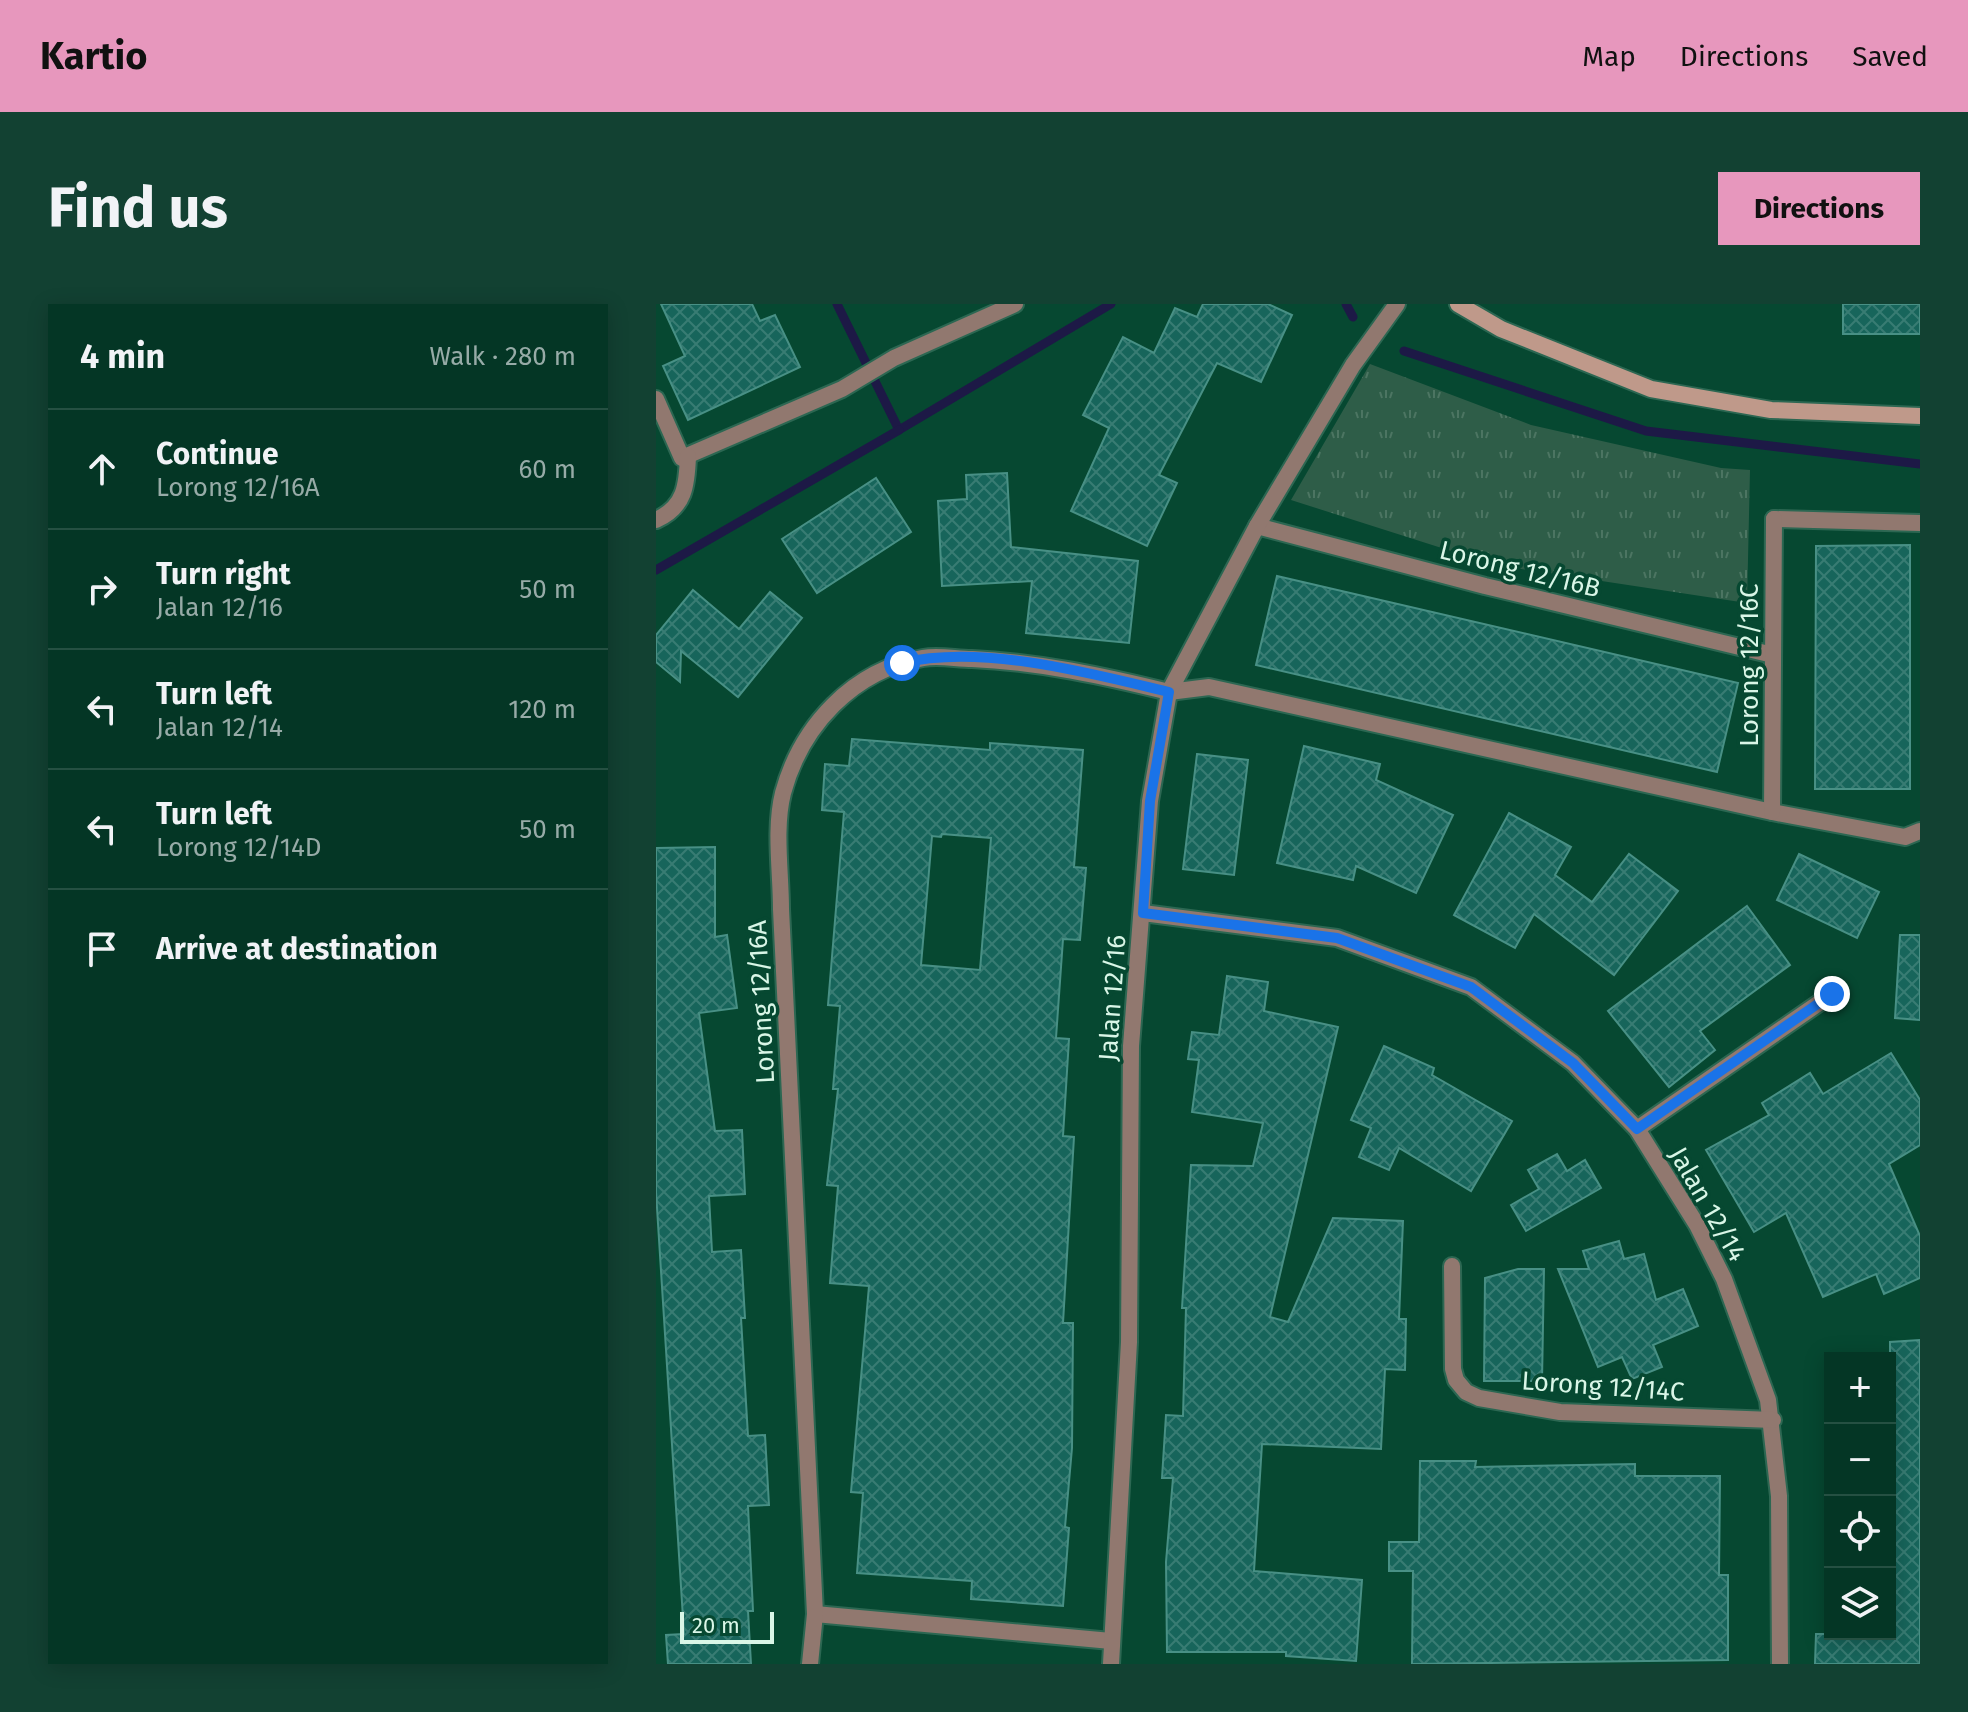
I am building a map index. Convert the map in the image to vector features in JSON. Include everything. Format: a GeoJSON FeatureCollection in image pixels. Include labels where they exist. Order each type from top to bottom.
{"type":"FeatureCollection","features":[{"type":"Feature","properties":{"kind":"street"},"geometry":{"type":"LineString","coordinates":[[656,399],[669,436],[682,458],[842,389],[894,358],[1015,304]]}},
{"type":"Feature","properties":{"kind":"street","name":"Jalan 12/16"},"geometry":{"type":"LineString","coordinates":[[1111,1664],[1129,1342],[1131,1046],[1150,801],[1169,692],[1257,526],[1353,365],[1397,304]]}},
{"type":"Feature","properties":{"kind":"street"},"geometry":{"type":"LineString","coordinates":[[1458,304],[1501,329],[1651,389],[1771,410],[1920,416]]}},
{"type":"Feature","properties":{"kind":"street"},"geometry":{"type":"LineString","coordinates":[[656,520],[670,514],[687,491],[688,456]]}},
{"type":"Feature","properties":{"kind":"street","name":"Lorong 12/16C"},"geometry":{"type":"LineString","coordinates":[[1772,812],[1774,519],[1920,523]]}},
{"type":"Feature","properties":{"kind":"street","name":"Lorong 12/16B"},"geometry":{"type":"LineString","coordinates":[[1257,526],[1485,586],[1773,655]]}},
{"type":"Feature","properties":{"kind":"street","name":"Lorong 12/16A"},"geometry":{"type":"LineString","coordinates":[[810,1664],[815,1614],[781,909],[780,816],[790,775],[809,732],[823,713],[877,673],[927,657],[994,660],[1090,673],[1169,692]]}},
{"type":"Feature","properties":{"kind":"street"},"geometry":{"type":"LineString","coordinates":[[1169,692],[1209,687],[1772,812],[1905,837],[1920,831]]}},
{"type":"Feature","properties":{"kind":"street","name":"Jalan 12/14"},"geometry":{"type":"LineString","coordinates":[[1143,913],[1337,938],[1471,987],[1573,1063],[1637,1129],[1697,1225],[1724,1279],[1762,1378],[1773,1420],[1779,1496],[1780,1664]]}},
{"type":"Feature","properties":{"kind":"street"},"geometry":{"type":"LineString","coordinates":[[1637,1129],[1832,994]]}},
{"type":"Feature","properties":{"kind":"street","name":"Lorong 12/14C"},"geometry":{"type":"LineString","coordinates":[[1452,1266],[1453,1369],[1456,1380],[1466,1392],[1479,1398],[1560,1412],[1773,1420]]}},
{"type":"Feature","properties":{"kind":"street"},"geometry":{"type":"LineString","coordinates":[[815,1614],[1111,1641]]}},
{"type":"Feature","properties":{"kind":"green space"},"geometry":{"type":"Polygon","coordinates":[[[1370,364],[1531,425],[1721,468],[1750,470],[1747,603],[1495,565],[1291,500],[1370,364]]]}},
{"type":"Feature","properties":{"kind":"building"},"geometry":{"type":"Polygon","coordinates":[[[661,304],[752,304],[760,321],[775,315],[800,367],[688,420],[663,366],[685,356],[661,304]]]}},
{"type":"Feature","properties":{"kind":"building"},"geometry":{"type":"Polygon","coordinates":[[[1203,304],[1268,304],[1292,315],[1261,382],[1217,363],[1159,475],[1177,483],[1147,546],[1071,511],[1109,428],[1083,415],[1123,337],[1154,353],[1175,308],[1197,317],[1203,304]]]}},
{"type":"Feature","properties":{"kind":"building"},"geometry":{"type":"Polygon","coordinates":[[[1843,304],[1920,304],[1920,334],[1843,334],[1843,304]]]}},
{"type":"Feature","properties":{"kind":"building"},"geometry":{"type":"Polygon","coordinates":[[[1007,473],[1011,547],[1138,561],[1129,643],[1026,633],[1032,581],[942,586],[938,501],[967,499],[966,475],[1007,473]]]}},
{"type":"Feature","properties":{"kind":"building"},"geometry":{"type":"Polygon","coordinates":[[[876,478],[911,532],[817,593],[782,539],[876,478]]]}},
{"type":"Feature","properties":{"kind":"building"},"geometry":{"type":"Polygon","coordinates":[[[1910,545],[1910,789],[1815,789],[1816,546],[1910,545]]]}},
{"type":"Feature","properties":{"kind":"building"},"geometry":{"type":"Polygon","coordinates":[[[1277,576],[1738,683],[1717,772],[1256,665],[1277,576]]]}},
{"type":"Feature","properties":{"kind":"building"},"geometry":{"type":"Polygon","coordinates":[[[693,590],[739,629],[770,592],[802,618],[738,697],[681,651],[680,682],[656,662],[656,635],[693,590]]]}},
{"type":"Feature","properties":{"kind":"building"},"geometry":{"type":"Polygon","coordinates":[[[852,739],[990,750],[990,743],[1083,750],[1074,867],[1086,868],[1080,940],[1063,939],[1056,1038],[1069,1039],[1063,1136],[1074,1137],[1063,1323],[1073,1323],[1072,1448],[1065,1527],[1069,1528],[1063,1606],[971,1599],[972,1581],[857,1573],[863,1493],[851,1492],[869,1286],[830,1283],[838,1186],[827,1185],[838,1089],[833,1089],[840,1006],[828,1005],[844,812],[822,810],[825,764],[849,766],[852,739]],[[932,836],[921,965],[980,970],[991,838],[932,836]]]}},
{"type":"Feature","properties":{"kind":"building"},"geometry":{"type":"Polygon","coordinates":[[[1304,746],[1380,764],[1376,780],[1453,815],[1416,893],[1356,866],[1353,880],[1277,863],[1304,746]]]}},
{"type":"Feature","properties":{"kind":"building"},"geometry":{"type":"Polygon","coordinates":[[[1197,754],[1248,760],[1234,875],[1183,869],[1197,754]]]}},
{"type":"Feature","properties":{"kind":"building"},"geometry":{"type":"Polygon","coordinates":[[[1509,813],[1571,847],[1555,875],[1592,902],[1629,854],[1678,891],[1614,975],[1534,914],[1515,948],[1454,915],[1509,813]]]}},
{"type":"Feature","properties":{"kind":"building"},"geometry":{"type":"Polygon","coordinates":[[[715,847],[715,937],[727,935],[737,1008],[699,1013],[715,1131],[742,1130],[745,1194],[709,1196],[712,1252],[741,1250],[745,1318],[741,1318],[748,1436],[765,1435],[769,1505],[748,1506],[753,1611],[748,1611],[751,1664],[668,1664],[666,1635],[684,1634],[656,1192],[656,848],[715,847]]]}},
{"type":"Feature","properties":{"kind":"building"},"geometry":{"type":"Polygon","coordinates":[[[1799,854],[1879,892],[1857,938],[1777,900],[1799,854]]]}},
{"type":"Feature","properties":{"kind":"building"},"geometry":{"type":"Polygon","coordinates":[[[1747,906],[1790,965],[1700,1031],[1715,1050],[1669,1087],[1608,1011],[1747,906]]]}},
{"type":"Feature","properties":{"kind":"building"},"geometry":{"type":"Polygon","coordinates":[[[1900,935],[1920,935],[1920,1020],[1895,1018],[1900,935]]]}},
{"type":"Feature","properties":{"kind":"building"},"geometry":{"type":"Polygon","coordinates":[[[1227,976],[1268,982],[1264,1011],[1338,1027],[1270,1317],[1288,1322],[1333,1218],[1403,1221],[1399,1319],[1406,1319],[1405,1370],[1385,1369],[1381,1449],[1262,1444],[1254,1571],[1362,1580],[1356,1661],[1286,1656],[1286,1652],[1167,1652],[1166,1562],[1173,1478],[1162,1478],[1166,1415],[1183,1416],[1186,1308],[1182,1308],[1191,1165],[1253,1166],[1263,1123],[1192,1112],[1199,1060],[1188,1059],[1192,1032],[1219,1035],[1227,976]]]}},
{"type":"Feature","properties":{"kind":"building"},"geometry":{"type":"Polygon","coordinates":[[[1384,1046],[1434,1068],[1432,1075],[1512,1121],[1471,1191],[1399,1148],[1389,1170],[1359,1157],[1371,1128],[1351,1120],[1384,1046]]]}},
{"type":"Feature","properties":{"kind":"building"},"geometry":{"type":"Polygon","coordinates":[[[1891,1053],[1920,1100],[1920,1145],[1889,1164],[1920,1236],[1920,1278],[1884,1294],[1876,1274],[1823,1297],[1786,1213],[1754,1232],[1706,1150],[1769,1115],[1762,1103],[1810,1073],[1823,1094],[1891,1053]]]}},
{"type":"Feature","properties":{"kind":"building"},"geometry":{"type":"Polygon","coordinates":[[[1557,1154],[1567,1171],[1585,1160],[1601,1188],[1526,1231],[1511,1205],[1539,1189],[1528,1170],[1557,1154]]]}},
{"type":"Feature","properties":{"kind":"building"},"geometry":{"type":"Polygon","coordinates":[[[1619,1241],[1624,1259],[1644,1254],[1656,1300],[1683,1289],[1698,1326],[1653,1345],[1662,1367],[1632,1379],[1622,1357],[1598,1367],[1558,1269],[1589,1269],[1583,1251],[1619,1241]]]}},
{"type":"Feature","properties":{"kind":"building"},"geometry":{"type":"Polygon","coordinates":[[[1518,1269],[1544,1269],[1542,1381],[1484,1381],[1485,1278],[1518,1269]]]}},
{"type":"Feature","properties":{"kind":"building"},"geometry":{"type":"Polygon","coordinates":[[[1920,1340],[1920,1664],[1815,1664],[1816,1634],[1824,1634],[1824,1640],[1896,1640],[1896,1352],[1890,1352],[1890,1342],[1920,1340]]]}},
{"type":"Feature","properties":{"kind":"building"},"geometry":{"type":"Polygon","coordinates":[[[1420,1461],[1476,1461],[1475,1467],[1635,1464],[1635,1476],[1720,1476],[1719,1575],[1728,1575],[1728,1660],[1412,1664],[1413,1571],[1389,1571],[1389,1542],[1419,1542],[1420,1461]]]}},
{"type":"Feature","properties":{"kind":"waterway"},"geometry":{"type":"LineString","coordinates":[[837,304],[899,430],[1111,304]]}},
{"type":"Feature","properties":{"kind":"waterway"},"geometry":{"type":"LineString","coordinates":[[1346,304],[1353,317]]}},
{"type":"Feature","properties":{"kind":"waterway"},"geometry":{"type":"LineString","coordinates":[[1404,351],[1646,431],[1920,464]]}},
{"type":"Feature","properties":{"kind":"waterway"},"geometry":{"type":"LineString","coordinates":[[656,570],[899,430]]}},
{"type":"Feature","properties":{"kind":"route"},"geometry":{"type":"LineString","coordinates":[[902,663],[927,657],[994,660],[1090,673],[1169,692],[1150,801],[1143,913],[1337,938],[1471,987],[1573,1063],[1637,1129],[1832,994]]}}]}
